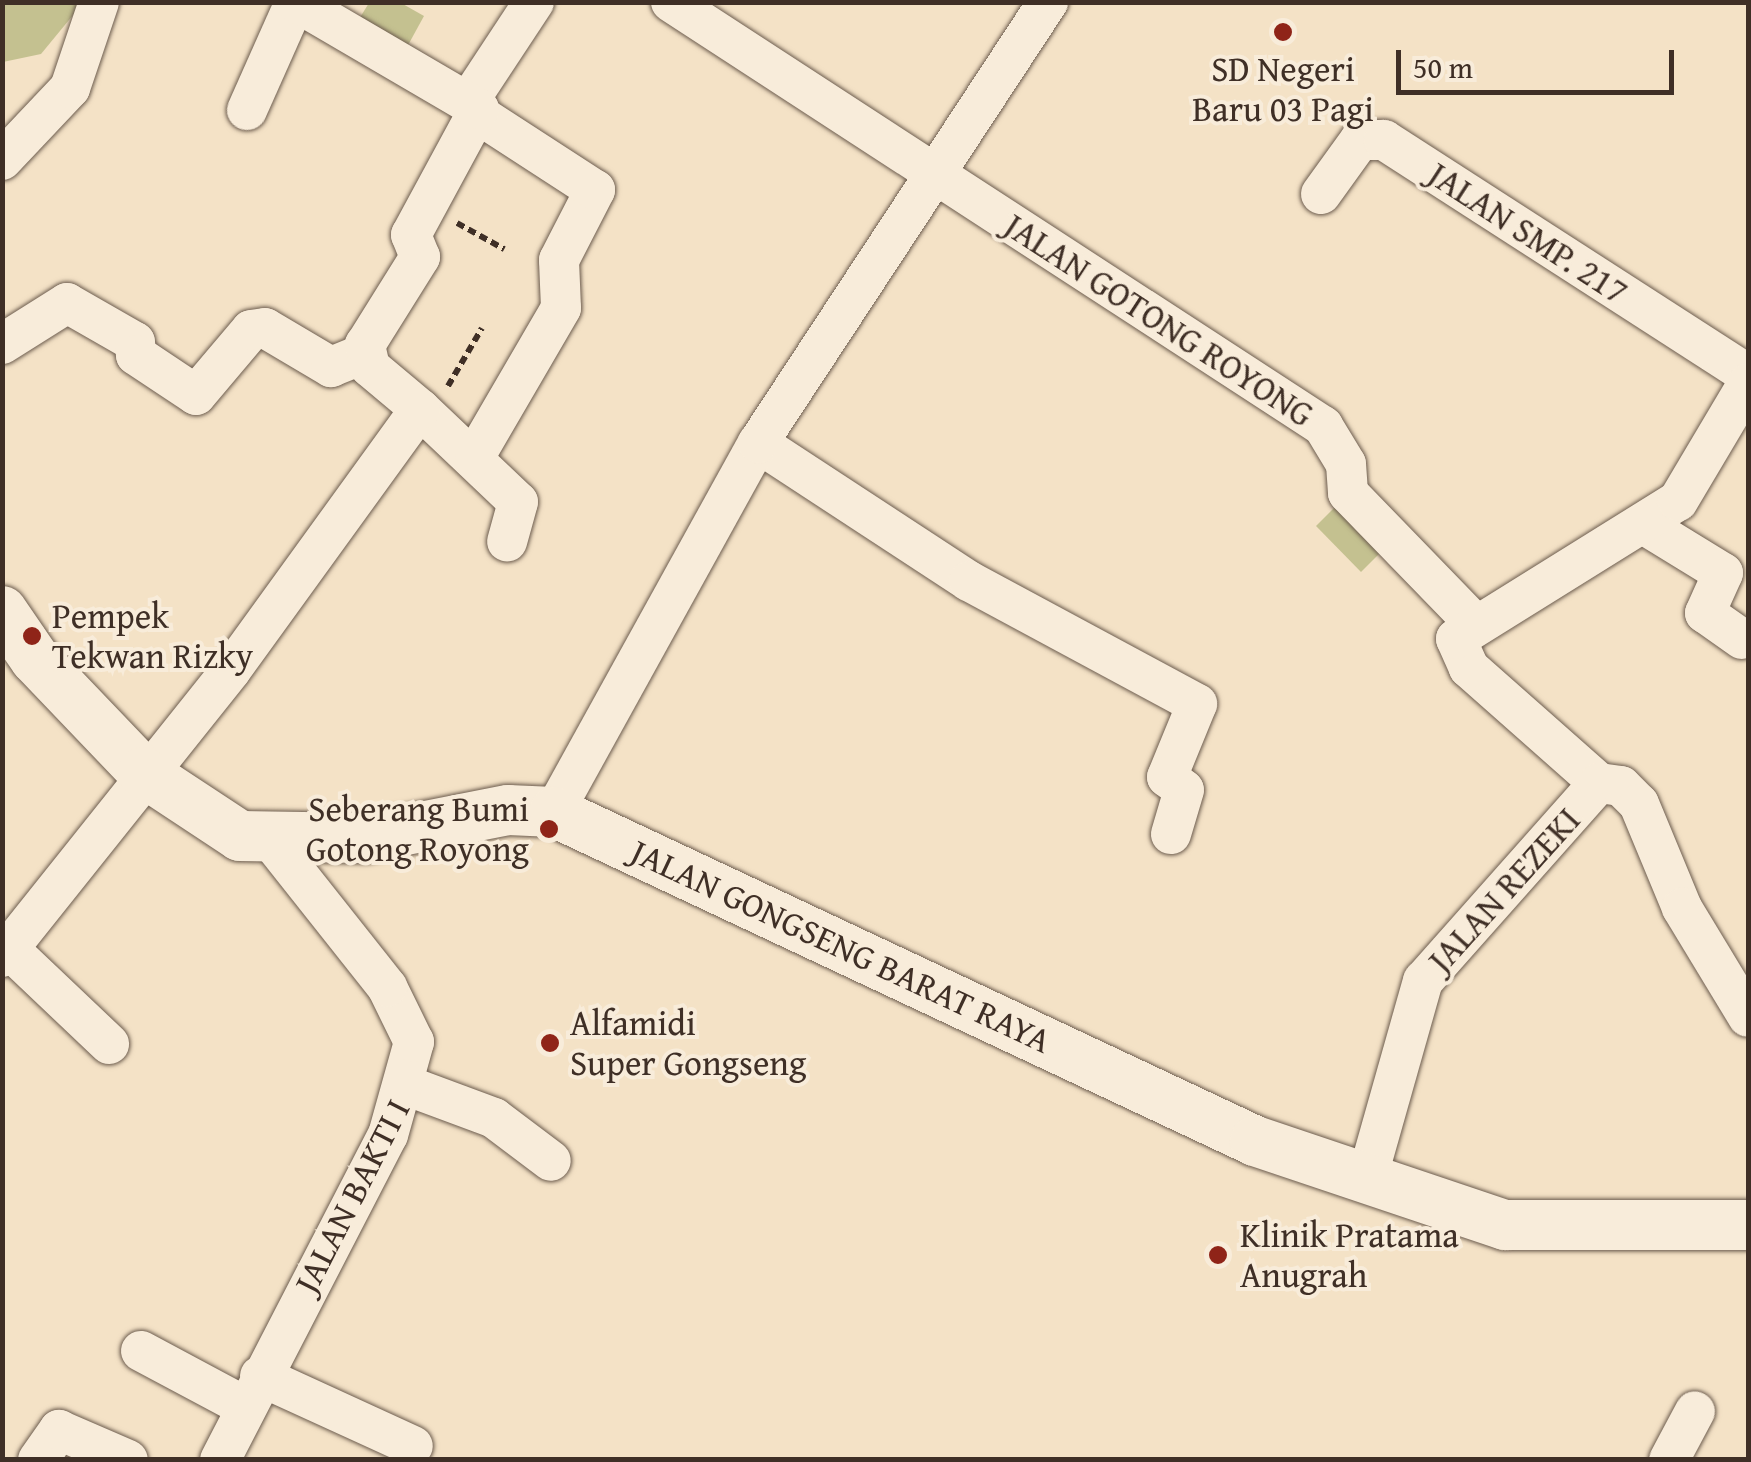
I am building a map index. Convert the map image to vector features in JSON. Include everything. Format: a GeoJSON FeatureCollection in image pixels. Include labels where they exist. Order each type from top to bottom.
{"type":"FeatureCollection","features":[{"type":"Feature","properties":{"kind":"street"},"geometry":{"type":"LineString","coordinates":[[2,160],[70,88],[99,2]]}},
{"type":"Feature","properties":{"kind":"street"},"geometry":{"type":"LineString","coordinates":[[247,110],[296,2],[476,107],[594,190],[558,260],[561,308],[475,456]]}},
{"type":"Feature","properties":{"kind":"street"},"geometry":{"type":"LineString","coordinates":[[2,344],[67,302],[134,342],[136,356],[196,396],[251,330],[265,328],[332,367],[364,354],[420,256],[411,235],[430,208],[476,107],[534,2]]}},
{"type":"Feature","properties":{"kind":"street","name":"JALAN GOTONG ROYONG"},"geometry":{"type":"LineString","coordinates":[[671,2],[1323,426],[1346,464],[1348,494],[1475,624]]}},
{"type":"Feature","properties":{"kind":"street"},"geometry":{"type":"LineString","coordinates":[[554,812],[758,443],[930,171],[1048,2]]}},
{"type":"Feature","properties":{"kind":"street","name":"JALAN SMP. 217"},"geometry":{"type":"LineString","coordinates":[[1321,194],[1360,140],[1384,140],[1748,379]]}},
{"type":"Feature","properties":{"kind":"street"},"geometry":{"type":"LineString","coordinates":[[364,354],[475,456],[518,502],[507,542]]}},
{"type":"Feature","properties":{"kind":"street"},"geometry":{"type":"LineString","coordinates":[[1475,624],[1648,527],[1678,501],[1748,379]]}},
{"type":"Feature","properties":{"kind":"street"},"geometry":{"type":"LineString","coordinates":[[109,1044],[6,953],[144,772],[231,670],[425,413]]}},
{"type":"Feature","properties":{"kind":"street"},"geometry":{"type":"LineString","coordinates":[[758,443],[969,581],[1197,704],[1167,777],[1184,790],[1170,834]]}},
{"type":"Feature","properties":{"kind":"street"},"geometry":{"type":"LineString","coordinates":[[1648,527],[1723,573],[1705,613],[1742,640]]}},
{"type":"Feature","properties":{"kind":"street","name":"JALAN GONGSENG BARAT RAYA"},"geometry":{"type":"LineString","coordinates":[[2,611],[35,659],[144,772],[203,818],[273,842],[365,838],[508,810],[554,812],[1006,1020],[1176,1109],[1505,1225],[1748,1225]]}},
{"type":"Feature","properties":{"kind":"street","name":"JALAN REZEKI"},"geometry":{"type":"LineString","coordinates":[[1475,624],[1456,640],[1469,668],[1599,782],[1621,786],[1638,804],[1682,908],[1748,1017]]}},
{"type":"Feature","properties":{"kind":"street","name":"JALAN REZEKI"},"geometry":{"type":"LineString","coordinates":[[1368,1175],[1423,980],[1599,782]]}},
{"type":"Feature","properties":{"kind":"street","name":"JALAN BAKTI I"},"geometry":{"type":"LineString","coordinates":[[220,1460],[408,1086],[408,1018],[273,842]]}},
{"type":"Feature","properties":{"kind":"street"},"geometry":{"type":"LineString","coordinates":[[408,1086],[494,1118],[551,1161]]}},
{"type":"Feature","properties":{"kind":"street"},"geometry":{"type":"LineString","coordinates":[[141,1351],[412,1446]]}},
{"type":"Feature","properties":{"kind":"street"},"geometry":{"type":"LineString","coordinates":[[1668,1460],[1695,1410]]}},
{"type":"Feature","properties":{"kind":"street"},"geometry":{"type":"LineString","coordinates":[[38,1460],[59,1430],[128,1460]]}},
{"type":"Feature","properties":{"kind":"path"},"geometry":{"type":"LineString","coordinates":[[430,208],[504,249]]}},
{"type":"Feature","properties":{"kind":"path"},"geometry":{"type":"LineString","coordinates":[[425,413],[482,328]]}},
{"type":"Feature","properties":{"kind":"shaded area"},"geometry":{"type":"Polygon","coordinates":[[[2,3],[83,3],[41,54],[3,62],[2,3]]]}},
{"type":"Feature","properties":{"kind":"shaded area"},"geometry":{"type":"Polygon","coordinates":[[[369,3],[401,3],[424,16],[407,47],[359,19],[369,3]]]}},
{"type":"Feature","properties":{"kind":"shaded area"},"geometry":{"type":"Polygon","coordinates":[[[1342,500],[1387,546],[1361,572],[1316,526],[1342,500]]]}},
{"type":"Feature","properties":{"kind":"place","name":"SD Negeri Baru 03 Pagi"},"geometry":{"type":"Point","coordinates":[1283,32]}},
{"type":"Feature","properties":{"kind":"place","name":"Pempek Tekwan Rizky"},"geometry":{"type":"Point","coordinates":[32,636]}},
{"type":"Feature","properties":{"kind":"place","name":"Seberang Bumi Gotong Royong"},"geometry":{"type":"Point","coordinates":[549,829]}},
{"type":"Feature","properties":{"kind":"place","name":"Alfamidi Super Gongseng"},"geometry":{"type":"Point","coordinates":[550,1043]}},
{"type":"Feature","properties":{"kind":"place","name":"Klinik Pratama Anugrah"},"geometry":{"type":"Point","coordinates":[1218,1255]}}]}
